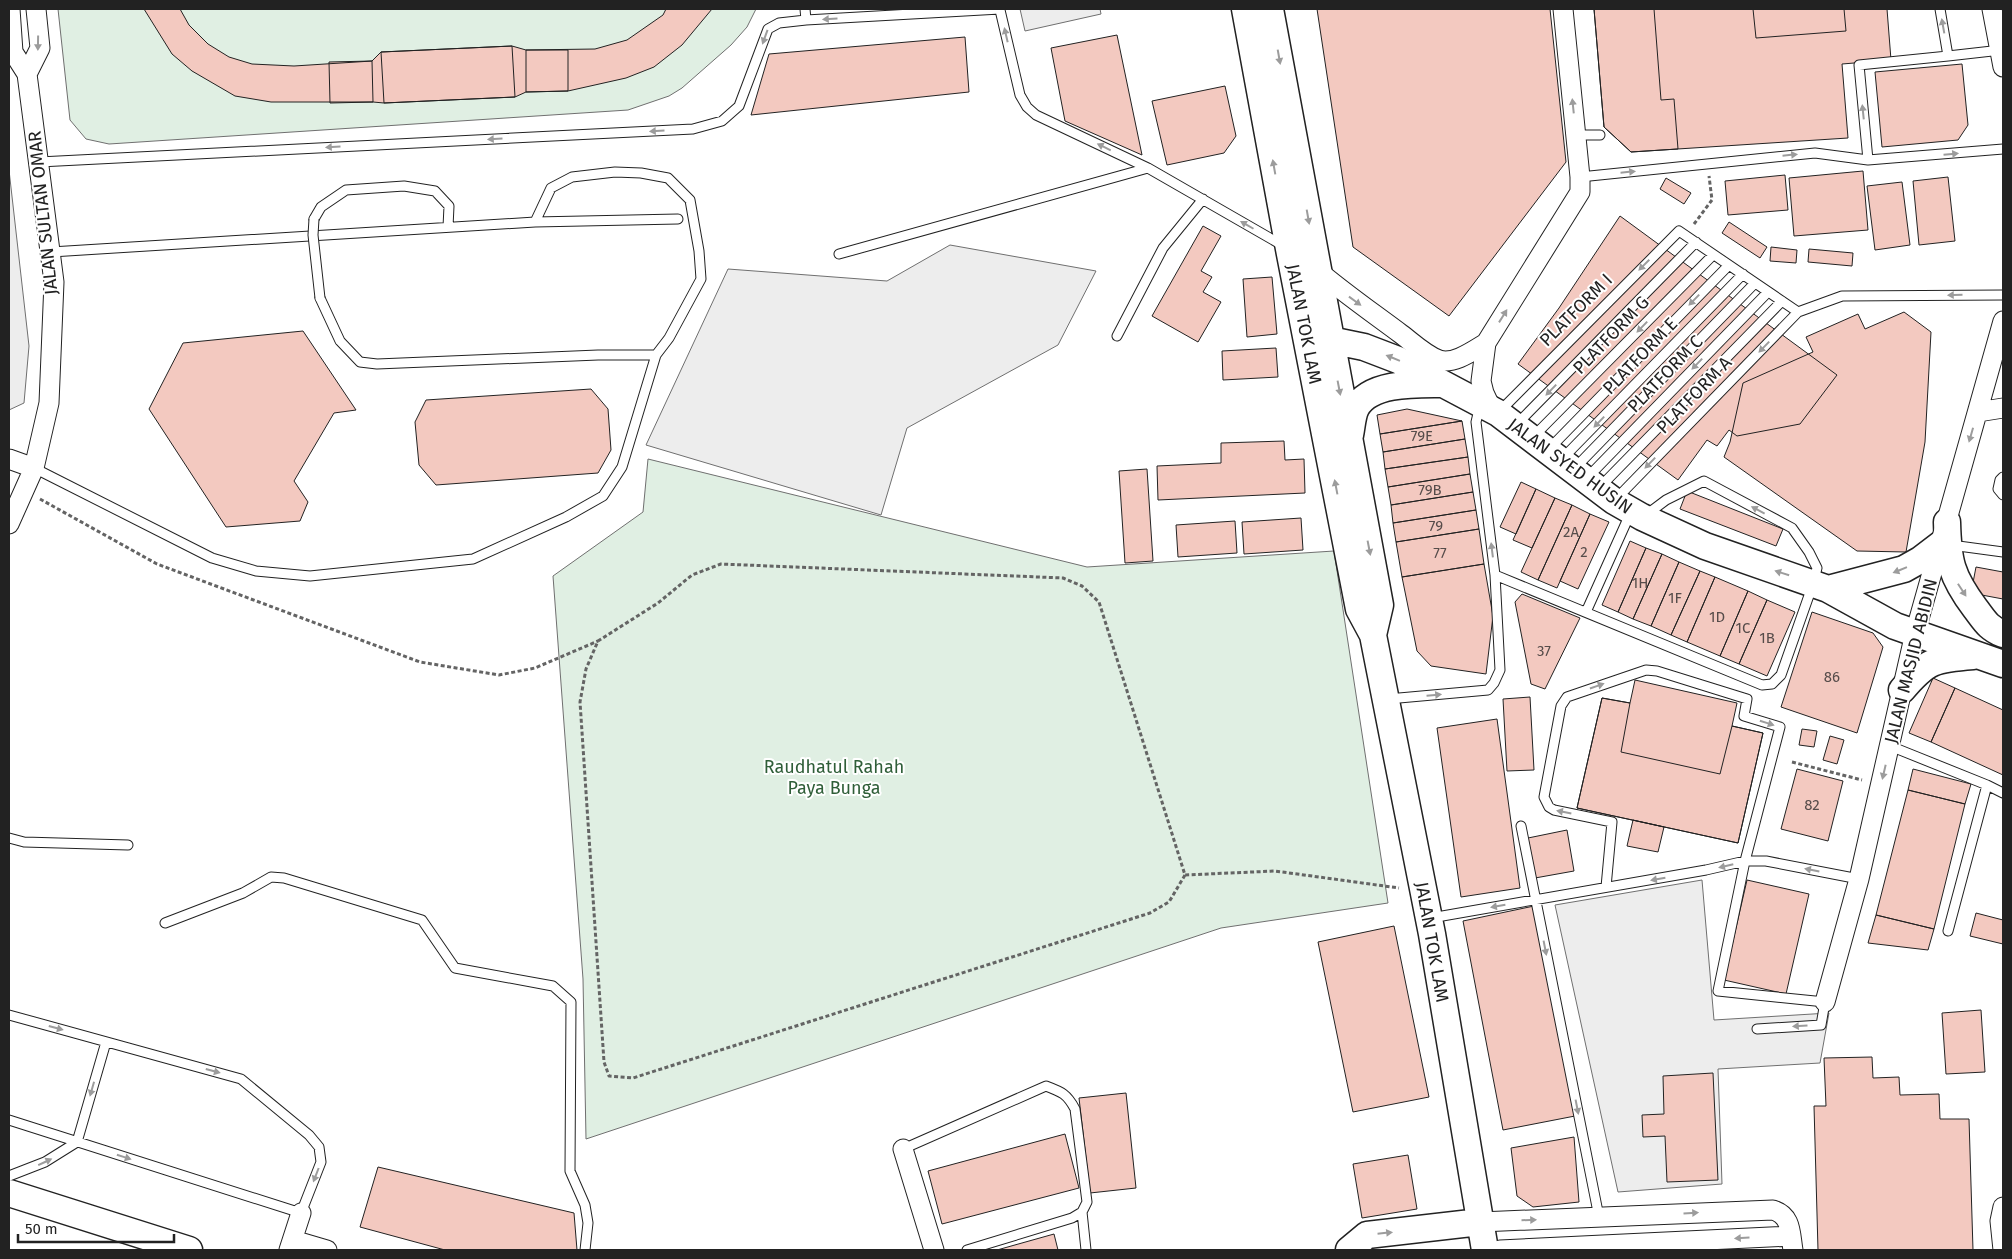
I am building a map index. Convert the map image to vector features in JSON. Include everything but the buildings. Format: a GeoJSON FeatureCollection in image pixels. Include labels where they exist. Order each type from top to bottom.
{"type":"FeatureCollection","features":[{"type":"Feature","properties":{"kind":"street","name":"JALAN SULTAN OMAR"},"geometry":{"type":"LineString","coordinates":[[9,524],[34,468],[50,403],[54,282],[27,74],[13,52],[10,9]]}},
{"type":"Feature","properties":{"kind":"street"},"geometry":{"type":"LineString","coordinates":[[27,74],[40,48],[36,9]]}},
{"type":"Feature","properties":{"kind":"street","name":"JALAN TOK LAM"},"geometry":{"type":"LineString","coordinates":[[1245,9],[1289,249],[1349,441],[1380,605],[1373,635]]}},
{"type":"Feature","properties":{"kind":"street","name":"JALAN TOK LAM"},"geometry":{"type":"LineString","coordinates":[[1270,9],[1318,270],[1319,342],[1359,609],[1373,635],[1424,891],[1473,1180],[1474,1223],[1485,1250]]}},
{"type":"Feature","properties":{"kind":"street"},"geometry":{"type":"LineString","coordinates":[[1559,459],[1484,393],[1481,381],[1486,343],[1580,192],[1563,9]]}},
{"type":"Feature","properties":{"kind":"street"},"geometry":{"type":"LineString","coordinates":[[1992,9],[2002,58]]}},
{"type":"Feature","properties":{"kind":"street"},"geometry":{"type":"LineString","coordinates":[[1318,270],[1359,304],[1440,361],[1466,355],[1486,343]]}},
{"type":"Feature","properties":{"kind":"street","name":"JALAN MASJID ABIDIN"},"geometry":{"type":"LineString","coordinates":[[1825,1002],[1859,879],[1915,634],[1945,537],[1978,412],[1997,368],[2003,321]]}},
{"type":"Feature","properties":{"kind":"street","name":"JALAN SYED HUSIN"},"geometry":{"type":"LineString","coordinates":[[1319,342],[1364,347],[1398,360],[1446,384],[1559,459],[1705,546],[1821,586],[1895,626],[1992,660]]}},
{"type":"Feature","properties":{"kind":"street"},"geometry":{"type":"LineString","coordinates":[[1349,441],[1356,409],[1368,396],[1394,386],[1446,384]]}},
{"type":"Feature","properties":{"kind":"street"},"geometry":{"type":"LineString","coordinates":[[1978,412],[2003,408]]}},
{"type":"Feature","properties":{"kind":"street"},"geometry":{"type":"LineString","coordinates":[[9,459],[34,468]]}},
{"type":"Feature","properties":{"kind":"street"},"geometry":{"type":"LineString","coordinates":[[1821,586],[1904,568],[1920,560],[1945,537],[1954,576],[1960,588],[1997,631]]}},
{"type":"Feature","properties":{"kind":"street"},"geometry":{"type":"LineString","coordinates":[[1902,690],[1918,670],[1939,659],[1992,660]]}},
{"type":"Feature","properties":{"kind":"street"},"geometry":{"type":"LineString","coordinates":[[903,1149],[934,1250]]}},
{"type":"Feature","properties":{"kind":"street"},"geometry":{"type":"LineString","coordinates":[[1426,1228],[1442,1219],[1454,1207],[1473,1180]]}},
{"type":"Feature","properties":{"kind":"street"},"geometry":{"type":"LineString","coordinates":[[9,1193],[189,1250]]}},
{"type":"Feature","properties":{"kind":"street"},"geometry":{"type":"LineString","coordinates":[[2003,1206],[2000,1221],[2003,1250]]}},
{"type":"Feature","properties":{"kind":"street"},"geometry":{"type":"LineString","coordinates":[[1349,1250],[1367,1235],[1474,1223],[1773,1210],[1782,1213],[1788,1219],[1792,1243],[1500,1250]]}},
{"type":"Feature","properties":{"kind":"street"},"geometry":{"type":"LineString","coordinates":[[301,1213],[291,1245],[327,1250]]}},
{"type":"Feature","properties":{"kind":"lane"},"geometry":{"type":"LineString","coordinates":[[805,9],[806,20]]}},
{"type":"Feature","properties":{"kind":"lane"},"geometry":{"type":"LineString","coordinates":[[39,162],[693,129],[722,121],[739,106],[768,29],[779,23],[1000,9],[1020,95],[1027,107],[1036,114],[1148,168],[1289,249]]}},
{"type":"Feature","properties":{"kind":"lane"},"geometry":{"type":"LineString","coordinates":[[1940,9],[1948,56]]}},
{"type":"Feature","properties":{"kind":"lane"},"geometry":{"type":"LineString","coordinates":[[1868,160],[1859,66],[1948,56],[2002,58]]}},
{"type":"Feature","properties":{"kind":"lane"},"geometry":{"type":"LineString","coordinates":[[1576,135],[1600,135]]}},
{"type":"Feature","properties":{"kind":"lane"},"geometry":{"type":"LineString","coordinates":[[1580,177],[1815,153],[1868,160],[2003,150]]}},
{"type":"Feature","properties":{"kind":"lane"},"geometry":{"type":"LineString","coordinates":[[839,254],[1148,168]]}},
{"type":"Feature","properties":{"kind":"lane"},"geometry":{"type":"LineString","coordinates":[[34,468],[212,558],[256,571],[310,576],[473,559],[566,517],[603,496],[622,467],[656,355],[669,338],[701,279],[695,220],[690,200],[668,178],[641,173],[615,172],[572,177],[551,188],[535,222]]}},
{"type":"Feature","properties":{"kind":"lane"},"geometry":{"type":"LineString","coordinates":[[448,227],[449,206],[435,191],[404,186],[346,190],[321,207],[314,219],[313,236],[320,298],[340,341],[360,362],[377,364],[598,355],[656,355]]}},
{"type":"Feature","properties":{"kind":"lane"},"geometry":{"type":"LineString","coordinates":[[1117,336],[1163,248],[1203,199]]}},
{"type":"Feature","properties":{"kind":"lane"},"geometry":{"type":"LineString","coordinates":[[51,252],[535,222],[678,219]]}},
{"type":"Feature","properties":{"kind":"lane","name":"PLATFORM I"},"geometry":{"type":"LineString","coordinates":[[1559,459],[1512,396],[1679,231],[1696,242]]}},
{"type":"Feature","properties":{"kind":"lane"},"geometry":{"type":"LineString","coordinates":[[1586,612],[1559,459],[1696,242],[1798,312],[1842,296],[2003,294]]}},
{"type":"Feature","properties":{"kind":"lane","name":"PLATFORM G"},"geometry":{"type":"LineString","coordinates":[[1559,459],[1713,255]]}},
{"type":"Feature","properties":{"kind":"lane"},"geometry":{"type":"LineString","coordinates":[[1559,459],[1728,265]]}},
{"type":"Feature","properties":{"kind":"lane","name":"PLATFORM E"},"geometry":{"type":"LineString","coordinates":[[1559,459],[1743,274]]}},
{"type":"Feature","properties":{"kind":"lane"},"geometry":{"type":"LineString","coordinates":[[1559,459],[1755,283]]}},
{"type":"Feature","properties":{"kind":"lane","name":"PLATFORM C"},"geometry":{"type":"LineString","coordinates":[[1559,459],[1768,292]]}},
{"type":"Feature","properties":{"kind":"lane"},"geometry":{"type":"LineString","coordinates":[[1559,459],[1782,301]]}},
{"type":"Feature","properties":{"kind":"lane","name":"PLATFORM A"},"geometry":{"type":"LineString","coordinates":[[1559,459],[1798,312]]}},
{"type":"Feature","properties":{"kind":"lane"},"geometry":{"type":"LineString","coordinates":[[1386,700],[1488,690],[1494,683],[1500,670],[1495,575],[1476,422],[1559,459],[1666,500],[1704,481],[1792,528],[1809,552],[1817,568],[1821,586],[1781,675],[1772,684],[1762,685],[1495,575]]}},
{"type":"Feature","properties":{"kind":"lane"},"geometry":{"type":"LineString","coordinates":[[2003,477],[2000,480],[1998,489],[2003,495]]}},
{"type":"Feature","properties":{"kind":"lane"},"geometry":{"type":"LineString","coordinates":[[1945,537],[2003,552]]}},
{"type":"Feature","properties":{"kind":"lane"},"geometry":{"type":"LineString","coordinates":[[1606,888],[1612,822],[1554,810],[1549,807],[1544,797],[1561,706],[1567,696],[1646,670],[1657,671],[1747,699],[1744,716],[1780,727],[1745,861],[1718,991],[1825,1002],[1821,1025],[1757,1029]]}},
{"type":"Feature","properties":{"kind":"lane"},"geometry":{"type":"LineString","coordinates":[[1890,746],[1987,785],[2003,794]]}},
{"type":"Feature","properties":{"kind":"lane"},"geometry":{"type":"LineString","coordinates":[[1948,931],[1987,785]]}},
{"type":"Feature","properties":{"kind":"lane"},"geometry":{"type":"LineString","coordinates":[[1521,826],[1599,1217]]}},
{"type":"Feature","properties":{"kind":"lane"},"geometry":{"type":"LineString","coordinates":[[9,838],[24,842],[128,845]]}},
{"type":"Feature","properties":{"kind":"lane"},"geometry":{"type":"LineString","coordinates":[[1429,918],[1706,870],[1745,861],[1766,861],[1859,879]]}},
{"type":"Feature","properties":{"kind":"lane"},"geometry":{"type":"LineString","coordinates":[[165,922],[243,893],[271,877],[284,878],[422,920],[455,968],[552,986],[571,1002],[570,1171],[585,1205],[588,1223],[585,1250]]}},
{"type":"Feature","properties":{"kind":"lane"},"geometry":{"type":"LineString","coordinates":[[9,1015],[241,1079],[309,1135],[319,1148],[321,1162],[301,1213],[9,1120]]}},
{"type":"Feature","properties":{"kind":"lane"},"geometry":{"type":"LineString","coordinates":[[9,1176],[45,1162],[77,1142],[106,1042]]}},
{"type":"Feature","properties":{"kind":"lane"},"geometry":{"type":"LineString","coordinates":[[903,1149],[1046,1086],[1061,1091],[1069,1098],[1075,1109],[1087,1202],[1082,1212],[1072,1218],[967,1250]]}},
{"type":"Feature","properties":{"kind":"lane"},"geometry":{"type":"LineString","coordinates":[[1082,1212],[1086,1250]]}},
{"type":"Feature","properties":{"kind":"path"},"geometry":{"type":"LineString","coordinates":[[1702,212],[1712,200],[1708,163]]}},
{"type":"Feature","properties":{"kind":"path"},"geometry":{"type":"LineString","coordinates":[[24,490],[157,564],[420,662],[498,676],[535,668],[598,641],[658,603],[692,575],[721,564],[1063,578],[1082,586],[1098,602],[1185,875],[1169,902],[1150,913],[633,1078],[609,1076],[604,1062],[580,702],[586,669],[598,641]]}},
{"type":"Feature","properties":{"kind":"path"},"geometry":{"type":"LineString","coordinates":[[1792,762],[1868,782]]}},
{"type":"Feature","properties":{"kind":"path"},"geometry":{"type":"LineString","coordinates":[[1185,875],[1275,871],[1424,891]]}},
{"type":"Feature","properties":{"kind":"green space"},"geometry":{"type":"Polygon","coordinates":[[[58,9],[756,9],[747,27],[731,45],[682,88],[669,96],[628,110],[109,144],[86,139],[70,120],[58,9]]]}},
{"type":"Feature","properties":{"kind":"green space","name":"Raudhatul Rahah Paya Bunga"},"geometry":{"type":"Polygon","coordinates":[[[648,459],[1087,567],[1334,551],[1388,903],[1221,928],[586,1139],[583,979],[553,576],[643,512],[648,459]]]}},
{"type":"Feature","properties":{"kind":"shaded area"},"geometry":{"type":"Polygon","coordinates":[[[1020,9],[1100,9],[1101,14],[1025,31],[1020,9]]]}},
{"type":"Feature","properties":{"kind":"shaded area"},"geometry":{"type":"Polygon","coordinates":[[[9,170],[29,346],[24,403],[9,410],[9,170]]]}},
{"type":"Feature","properties":{"kind":"shaded area"},"geometry":{"type":"Polygon","coordinates":[[[950,245],[1096,271],[1058,345],[907,428],[881,515],[646,445],[728,269],[887,281],[950,245]]]}},
{"type":"Feature","properties":{"kind":"shaded area"},"geometry":{"type":"Polygon","coordinates":[[[1702,880],[1714,1020],[1829,1013],[1820,1063],[1718,1069],[1722,1184],[1618,1192],[1555,905],[1702,880]]]}}]}
